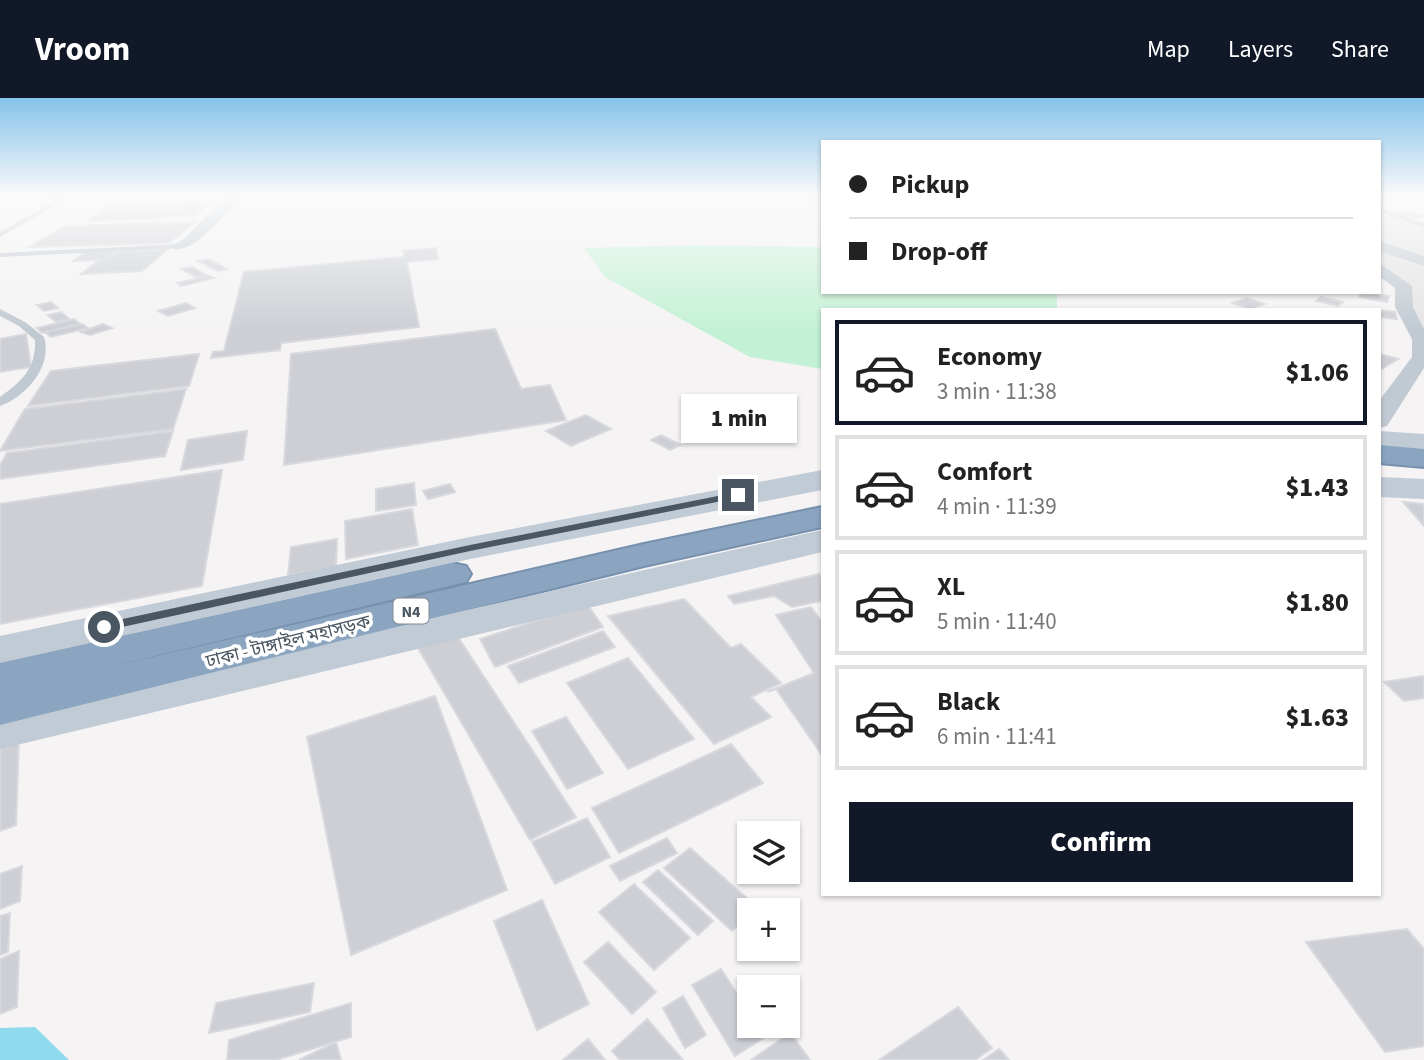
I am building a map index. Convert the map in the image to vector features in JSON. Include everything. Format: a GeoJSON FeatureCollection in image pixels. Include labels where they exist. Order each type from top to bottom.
{"type":"FeatureCollection","features":[{"type":"Feature","properties":{"kind":"highway"},"geometry":{"type":"LineString","coordinates":[[1381,454],[1424,458]]}},
{"type":"Feature","properties":{"kind":"highway"},"geometry":{"type":"LineString","coordinates":[[1381,471],[1424,475]]}},
{"type":"Feature","properties":{"kind":"highway","name":"ঢাকা - টাঙ্গাইল মহাসড়ক"},"geometry":{"type":"LineString","coordinates":[[0,678],[609,538],[821,492]]}},
{"type":"Feature","properties":{"kind":"highway","name":"ঢাকা - টাঙ্গাইল মহাসড়ক"},"geometry":{"type":"LineString","coordinates":[[0,709],[631,558],[821,517]]}},
{"type":"Feature","properties":{"kind":"main road"},"geometry":{"type":"LineString","coordinates":[[1381,440],[1424,443]]}},
{"type":"Feature","properties":{"kind":"main road"},"geometry":{"type":"LineString","coordinates":[[0,650],[470,548],[821,480]]}},
{"type":"Feature","properties":{"kind":"main road"},"geometry":{"type":"LineString","coordinates":[[1381,487],[1424,489]]}},
{"type":"Feature","properties":{"kind":"main road"},"geometry":{"type":"LineString","coordinates":[[0,732],[821,541]]}},
{"type":"Feature","properties":{"kind":"street"},"geometry":{"type":"LineString","coordinates":[[180,246],[190,241]]}},
{"type":"Feature","properties":{"kind":"street"},"geometry":{"type":"LineString","coordinates":[[1381,247],[1424,261]]}},
{"type":"Feature","properties":{"kind":"street"},"geometry":{"type":"LineString","coordinates":[[1381,269],[1405,286],[1401,298],[1412,327],[1422,339],[1422,357],[1381,417]]}},
{"type":"Feature","properties":{"kind":"lane"},"geometry":{"type":"LineString","coordinates":[[0,254],[180,246]]}},
{"type":"Feature","properties":{"kind":"lane"},"geometry":{"type":"LineString","coordinates":[[0,312],[23,324],[40,339],[43,357],[32,377],[0,403]]}},
{"type":"Feature","properties":{"kind":"shaded area"},"geometry":{"type":"Polygon","coordinates":[[[1381,241],[1424,241],[1424,334],[1416,327],[1409,286],[1381,265],[1381,241]]]}},
{"type":"Feature","properties":{"kind":"green space"},"geometry":{"type":"Polygon","coordinates":[[[696,245],[821,247],[821,294],[1057,294],[1057,308],[821,308],[821,369],[750,357],[605,277],[584,248],[696,245]]]}},
{"type":"Feature","properties":{"kind":"water"},"geometry":{"type":"Polygon","coordinates":[[[35,1027],[69,1060],[0,1060],[0,1028],[35,1027]]]}},
{"type":"Feature","properties":{"kind":"building"},"geometry":{"type":"Polygon","coordinates":[[[40,241],[172,241],[169,243],[30,247],[40,241]]]}},
{"type":"Feature","properties":{"kind":"building"},"geometry":{"type":"Polygon","coordinates":[[[436,248],[438,259],[407,262],[419,327],[281,343],[280,350],[211,358],[213,352],[224,351],[244,272],[404,257],[403,251],[436,248]]]}},
{"type":"Feature","properties":{"kind":"building"},"geometry":{"type":"Polygon","coordinates":[[[168,249],[142,271],[81,274],[99,260],[73,261],[86,252],[117,251],[106,260],[120,251],[168,249]]]}},
{"type":"Feature","properties":{"kind":"building"},"geometry":{"type":"Polygon","coordinates":[[[208,259],[227,269],[218,271],[198,261],[208,259]]]}},
{"type":"Feature","properties":{"kind":"building"},"geometry":{"type":"Polygon","coordinates":[[[192,267],[206,275],[196,277],[181,269],[192,267]]]}},
{"type":"Feature","properties":{"kind":"building"},"geometry":{"type":"Polygon","coordinates":[[[209,276],[214,278],[181,286],[177,283],[209,276]]]}},
{"type":"Feature","properties":{"kind":"building"},"geometry":{"type":"Polygon","coordinates":[[[1360,294],[1389,296],[1387,302],[1359,297],[1360,294]]]}},
{"type":"Feature","properties":{"kind":"building"},"geometry":{"type":"Polygon","coordinates":[[[1321,297],[1343,302],[1338,306],[1316,301],[1321,297]]]}},
{"type":"Feature","properties":{"kind":"building"},"geometry":{"type":"Polygon","coordinates":[[[1247,298],[1264,304],[1247,308],[1232,303],[1247,298]]]}},
{"type":"Feature","properties":{"kind":"building"},"geometry":{"type":"Polygon","coordinates":[[[51,302],[58,308],[44,311],[37,305],[51,302]]]}},
{"type":"Feature","properties":{"kind":"building"},"geometry":{"type":"Polygon","coordinates":[[[186,303],[195,308],[168,316],[158,311],[186,303]]]}},
{"type":"Feature","properties":{"kind":"building"},"geometry":{"type":"Polygon","coordinates":[[[1381,310],[1395,312],[1397,319],[1381,317],[1381,310]]]}},
{"type":"Feature","properties":{"kind":"building"},"geometry":{"type":"Polygon","coordinates":[[[61,312],[69,319],[56,322],[48,315],[61,312]]]}},
{"type":"Feature","properties":{"kind":"building"},"geometry":{"type":"Polygon","coordinates":[[[74,319],[80,324],[42,333],[37,328],[74,319]]]}},
{"type":"Feature","properties":{"kind":"building"},"geometry":{"type":"Polygon","coordinates":[[[82,324],[88,328],[51,337],[45,332],[82,324]]]}},
{"type":"Feature","properties":{"kind":"building"},"geometry":{"type":"Polygon","coordinates":[[[103,324],[112,328],[90,335],[81,332],[103,324]]]}},
{"type":"Feature","properties":{"kind":"building"},"geometry":{"type":"Polygon","coordinates":[[[495,329],[521,389],[550,385],[566,420],[284,465],[291,354],[495,329]]]}},
{"type":"Feature","properties":{"kind":"building"},"geometry":{"type":"Polygon","coordinates":[[[26,334],[31,367],[0,372],[0,339],[26,334]]]}},
{"type":"Feature","properties":{"kind":"building"},"geometry":{"type":"Polygon","coordinates":[[[199,354],[189,386],[28,406],[51,371],[199,354]]]}},
{"type":"Feature","properties":{"kind":"building"},"geometry":{"type":"Polygon","coordinates":[[[1381,355],[1398,359],[1382,369],[1381,355]]]}},
{"type":"Feature","properties":{"kind":"building"},"geometry":{"type":"Polygon","coordinates":[[[186,389],[173,429],[0,451],[25,409],[186,389]]]}},
{"type":"Feature","properties":{"kind":"building"},"geometry":{"type":"Polygon","coordinates":[[[586,415],[611,429],[571,446],[546,431],[586,415]]]}},
{"type":"Feature","properties":{"kind":"building"},"geometry":{"type":"Polygon","coordinates":[[[173,431],[165,456],[0,479],[0,465],[7,453],[173,431]]]}},
{"type":"Feature","properties":{"kind":"building"},"geometry":{"type":"Polygon","coordinates":[[[247,431],[243,460],[181,470],[188,440],[247,431]]]}},
{"type":"Feature","properties":{"kind":"building"},"geometry":{"type":"Polygon","coordinates":[[[661,435],[681,445],[670,450],[651,440],[661,435]]]}},
{"type":"Feature","properties":{"kind":"building"},"geometry":{"type":"Polygon","coordinates":[[[222,470],[202,586],[0,624],[0,504],[222,470]]]}},
{"type":"Feature","properties":{"kind":"building"},"geometry":{"type":"Polygon","coordinates":[[[414,483],[416,505],[376,511],[376,489],[414,483]]]}},
{"type":"Feature","properties":{"kind":"building"},"geometry":{"type":"Polygon","coordinates":[[[450,484],[455,492],[428,499],[423,491],[450,484]]]}},
{"type":"Feature","properties":{"kind":"building"},"geometry":{"type":"Polygon","coordinates":[[[1403,502],[1424,504],[1424,526],[1403,502]]]}},
{"type":"Feature","properties":{"kind":"building"},"geometry":{"type":"Polygon","coordinates":[[[412,509],[418,545],[346,559],[345,521],[412,509]]]}},
{"type":"Feature","properties":{"kind":"building"},"geometry":{"type":"Polygon","coordinates":[[[337,539],[336,567],[288,575],[291,547],[337,539]]]}},
{"type":"Feature","properties":{"kind":"building"},"geometry":{"type":"Polygon","coordinates":[[[819,574],[821,577],[821,601],[792,607],[774,596],[734,604],[728,596],[819,574]]]}},
{"type":"Feature","properties":{"kind":"building"},"geometry":{"type":"Polygon","coordinates":[[[684,599],[731,648],[741,644],[781,683],[751,697],[771,717],[714,744],[608,616],[684,599]]]}},
{"type":"Feature","properties":{"kind":"building"},"geometry":{"type":"Polygon","coordinates":[[[587,604],[603,627],[495,667],[480,639],[587,604]]]}},
{"type":"Feature","properties":{"kind":"building"},"geometry":{"type":"Polygon","coordinates":[[[811,607],[821,621],[821,754],[776,689],[767,692],[814,673],[776,615],[811,607]]]}},
{"type":"Feature","properties":{"kind":"building"},"geometry":{"type":"Polygon","coordinates":[[[603,631],[615,647],[519,683],[508,666],[603,631]]]}},
{"type":"Feature","properties":{"kind":"building"},"geometry":{"type":"Polygon","coordinates":[[[456,634],[576,817],[530,840],[418,648],[456,634]]]}},
{"type":"Feature","properties":{"kind":"building"},"geometry":{"type":"Polygon","coordinates":[[[628,658],[694,739],[628,769],[567,683],[628,658]]]}},
{"type":"Feature","properties":{"kind":"building"},"geometry":{"type":"Polygon","coordinates":[[[1424,676],[1424,698],[1404,701],[1384,682],[1424,676]]]}},
{"type":"Feature","properties":{"kind":"building"},"geometry":{"type":"Polygon","coordinates":[[[435,696],[507,890],[351,955],[307,737],[435,696]]]}},
{"type":"Feature","properties":{"kind":"building"},"geometry":{"type":"Polygon","coordinates":[[[566,717],[603,773],[567,789],[532,731],[566,717]]]}},
{"type":"Feature","properties":{"kind":"building"},"geometry":{"type":"Polygon","coordinates":[[[19,738],[16,825],[0,831],[0,744],[19,738]]]}},
{"type":"Feature","properties":{"kind":"building"},"geometry":{"type":"Polygon","coordinates":[[[731,744],[763,783],[619,853],[592,808],[731,744]]]}},
{"type":"Feature","properties":{"kind":"building"},"geometry":{"type":"Polygon","coordinates":[[[587,818],[610,857],[555,884],[532,842],[587,818]]]}},
{"type":"Feature","properties":{"kind":"building"},"geometry":{"type":"Polygon","coordinates":[[[667,838],[677,853],[620,881],[610,866],[667,838]]]}},
{"type":"Feature","properties":{"kind":"building"},"geometry":{"type":"Polygon","coordinates":[[[690,848],[747,898],[737,898],[737,927],[732,931],[664,868],[690,848]]]}},
{"type":"Feature","properties":{"kind":"building"},"geometry":{"type":"Polygon","coordinates":[[[22,866],[20,901],[0,909],[0,874],[22,866]]]}},
{"type":"Feature","properties":{"kind":"building"},"geometry":{"type":"Polygon","coordinates":[[[658,870],[713,921],[698,935],[643,882],[658,870]]]}},
{"type":"Feature","properties":{"kind":"building"},"geometry":{"type":"Polygon","coordinates":[[[634,884],[690,938],[654,970],[599,912],[634,884]]]}},
{"type":"Feature","properties":{"kind":"building"},"geometry":{"type":"Polygon","coordinates":[[[542,900],[589,1004],[537,1030],[494,921],[542,900]]]}},
{"type":"Feature","properties":{"kind":"building"},"geometry":{"type":"Polygon","coordinates":[[[10,913],[8,952],[0,955],[0,916],[10,913]]]}},
{"type":"Feature","properties":{"kind":"building"},"geometry":{"type":"Polygon","coordinates":[[[1407,929],[1424,949],[1424,1046],[1385,1052],[1306,942],[1407,929]]]}},
{"type":"Feature","properties":{"kind":"building"},"geometry":{"type":"Polygon","coordinates":[[[608,942],[656,992],[632,1014],[584,962],[608,942]]]}},
{"type":"Feature","properties":{"kind":"building"},"geometry":{"type":"Polygon","coordinates":[[[19,951],[17,1007],[0,1014],[0,959],[19,951]]]}},
{"type":"Feature","properties":{"kind":"building"},"geometry":{"type":"Polygon","coordinates":[[[721,969],[737,994],[737,1038],[763,1038],[735,1056],[692,985],[721,969]]]}},
{"type":"Feature","properties":{"kind":"building"},"geometry":{"type":"Polygon","coordinates":[[[314,983],[310,1012],[209,1033],[216,1003],[314,983]]]}},
{"type":"Feature","properties":{"kind":"building"},"geometry":{"type":"Polygon","coordinates":[[[683,996],[706,1035],[685,1048],[663,1008],[683,996]]]}},
{"type":"Feature","properties":{"kind":"building"},"geometry":{"type":"Polygon","coordinates":[[[351,1003],[351,1037],[276,1060],[227,1060],[229,1040],[351,1003]]]}},
{"type":"Feature","properties":{"kind":"building"},"geometry":{"type":"Polygon","coordinates":[[[958,1007],[992,1048],[975,1060],[879,1060],[958,1007]]]}},
{"type":"Feature","properties":{"kind":"building"},"geometry":{"type":"Polygon","coordinates":[[[647,1019],[683,1060],[620,1060],[612,1051],[647,1019]]]}},
{"type":"Feature","properties":{"kind":"building"},"geometry":{"type":"Polygon","coordinates":[[[783,1038],[794,1038],[810,1060],[751,1060],[783,1038]]]}},
{"type":"Feature","properties":{"kind":"building"},"geometry":{"type":"Polygon","coordinates":[[[588,1039],[605,1060],[563,1060],[588,1039]]]}},
{"type":"Feature","properties":{"kind":"building"},"geometry":{"type":"Polygon","coordinates":[[[336,1042],[341,1060],[299,1060],[336,1042]]]}},
{"type":"Feature","properties":{"kind":"building"},"geometry":{"type":"Polygon","coordinates":[[[999,1049],[1009,1060],[983,1060],[999,1049]]]}},
{"type":"Feature","properties":{"kind":"route"},"geometry":{"type":"LineString","coordinates":[[104,627],[470,548],[738,495]]}}]}
